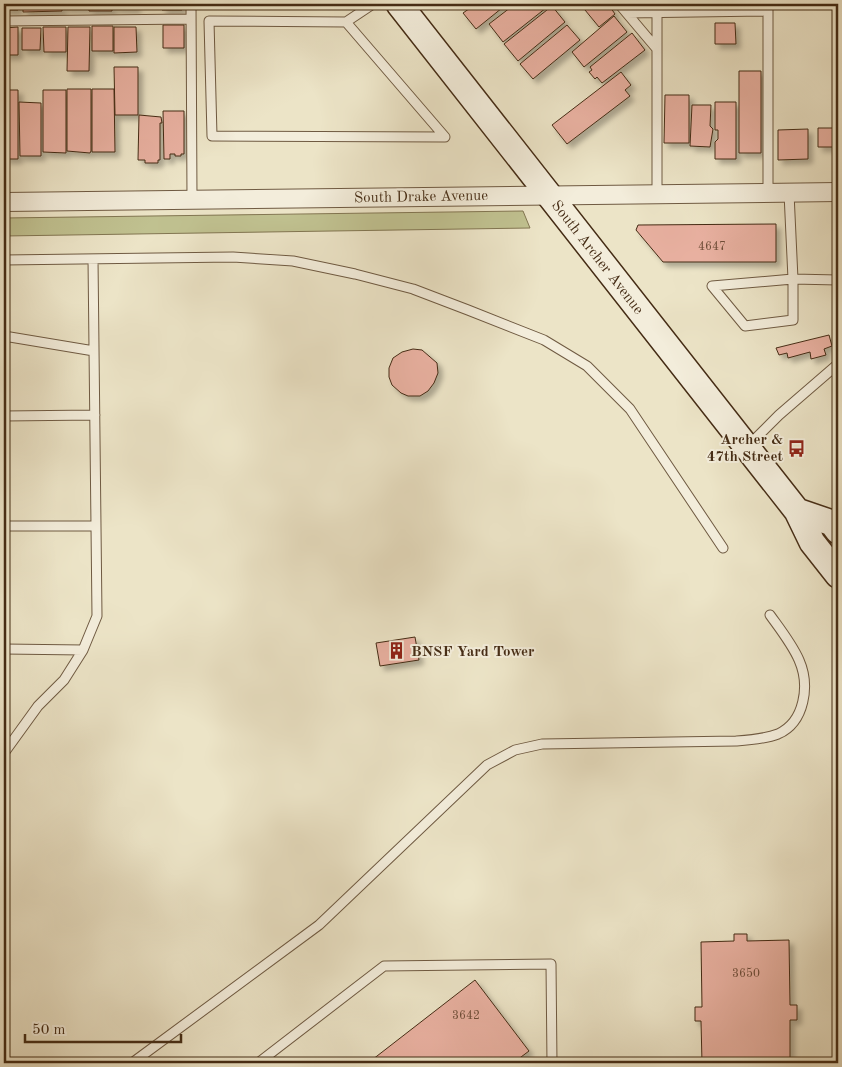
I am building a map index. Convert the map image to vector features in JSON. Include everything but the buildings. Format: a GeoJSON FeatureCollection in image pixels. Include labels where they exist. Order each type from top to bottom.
{"type":"FeatureCollection","features":[{"type":"Feature","properties":{"kind":"main road","name":"South Archer Avenue"},"geometry":{"type":"LineString","coordinates":[[399,4],[798,511],[812,542],[838,575]]}},
{"type":"Feature","properties":{"kind":"main road"},"geometry":{"type":"LineString","coordinates":[[798,511],[836,526]]}},
{"type":"Feature","properties":{"kind":"street","name":"South Drake Avenue"},"geometry":{"type":"LineString","coordinates":[[4,202],[838,192]]}},
{"type":"Feature","properties":{"kind":"lane"},"geometry":{"type":"LineString","coordinates":[[191,4],[192,199]]}},
{"type":"Feature","properties":{"kind":"lane"},"geometry":{"type":"LineString","coordinates":[[346,22],[445,137],[212,136],[209,21],[346,22],[373,4]]}},
{"type":"Feature","properties":{"kind":"lane"},"geometry":{"type":"LineString","coordinates":[[619,4],[657,49]]}},
{"type":"Feature","properties":{"kind":"lane"},"geometry":{"type":"LineString","coordinates":[[627,13],[768,7],[768,193]]}},
{"type":"Feature","properties":{"kind":"lane"},"geometry":{"type":"LineString","coordinates":[[656,12],[657,194]]}},
{"type":"Feature","properties":{"kind":"lane"},"geometry":{"type":"LineString","coordinates":[[4,21],[191,19]]}},
{"type":"Feature","properties":{"kind":"lane"},"geometry":{"type":"LineString","coordinates":[[789,193],[794,279],[794,320],[745,326],[712,286],[794,279],[838,280]]}},
{"type":"Feature","properties":{"kind":"lane"},"geometry":{"type":"LineString","coordinates":[[4,260],[233,256],[292,261],[414,289],[544,340],[587,366],[630,409],[723,548]]}},
{"type":"Feature","properties":{"kind":"lane"},"geometry":{"type":"LineString","coordinates":[[4,753],[38,706],[64,680],[83,650],[97,616],[93,259]]}},
{"type":"Feature","properties":{"kind":"lane"},"geometry":{"type":"LineString","coordinates":[[4,336],[94,351]]}},
{"type":"Feature","properties":{"kind":"lane"},"geometry":{"type":"LineString","coordinates":[[747,447],[778,416],[838,364]]}},
{"type":"Feature","properties":{"kind":"lane"},"geometry":{"type":"LineString","coordinates":[[4,416],[95,415]]}},
{"type":"Feature","properties":{"kind":"lane"},"geometry":{"type":"LineString","coordinates":[[4,526],[96,526]]}},
{"type":"Feature","properties":{"kind":"lane"},"geometry":{"type":"LineString","coordinates":[[132,1063],[319,925],[487,764],[515,750],[542,744],[736,741],[764,738],[780,733],[794,721],[803,703],[804,686],[800,662],[770,615]]}},
{"type":"Feature","properties":{"kind":"lane"},"geometry":{"type":"LineString","coordinates":[[4,649],[83,650]]}},
{"type":"Feature","properties":{"kind":"lane"},"geometry":{"type":"LineString","coordinates":[[4,736],[15,736]]}},
{"type":"Feature","properties":{"kind":"lane"},"geometry":{"type":"LineString","coordinates":[[258,1063],[384,966],[550,964],[552,1063]]}},
{"type":"Feature","properties":{"kind":"green space"},"geometry":{"type":"Polygon","coordinates":[[[523,211],[530,228],[4,236],[4,218],[523,211]]]}},
{"type":"Feature","properties":{"kind":"place","name":"Archer & 47th Street"},"geometry":{"type":"Point","coordinates":[797,448]}},
{"type":"Feature","properties":{"kind":"place","name":"BNSF Yard Tower"},"geometry":{"type":"Point","coordinates":[397,651]}}]}
